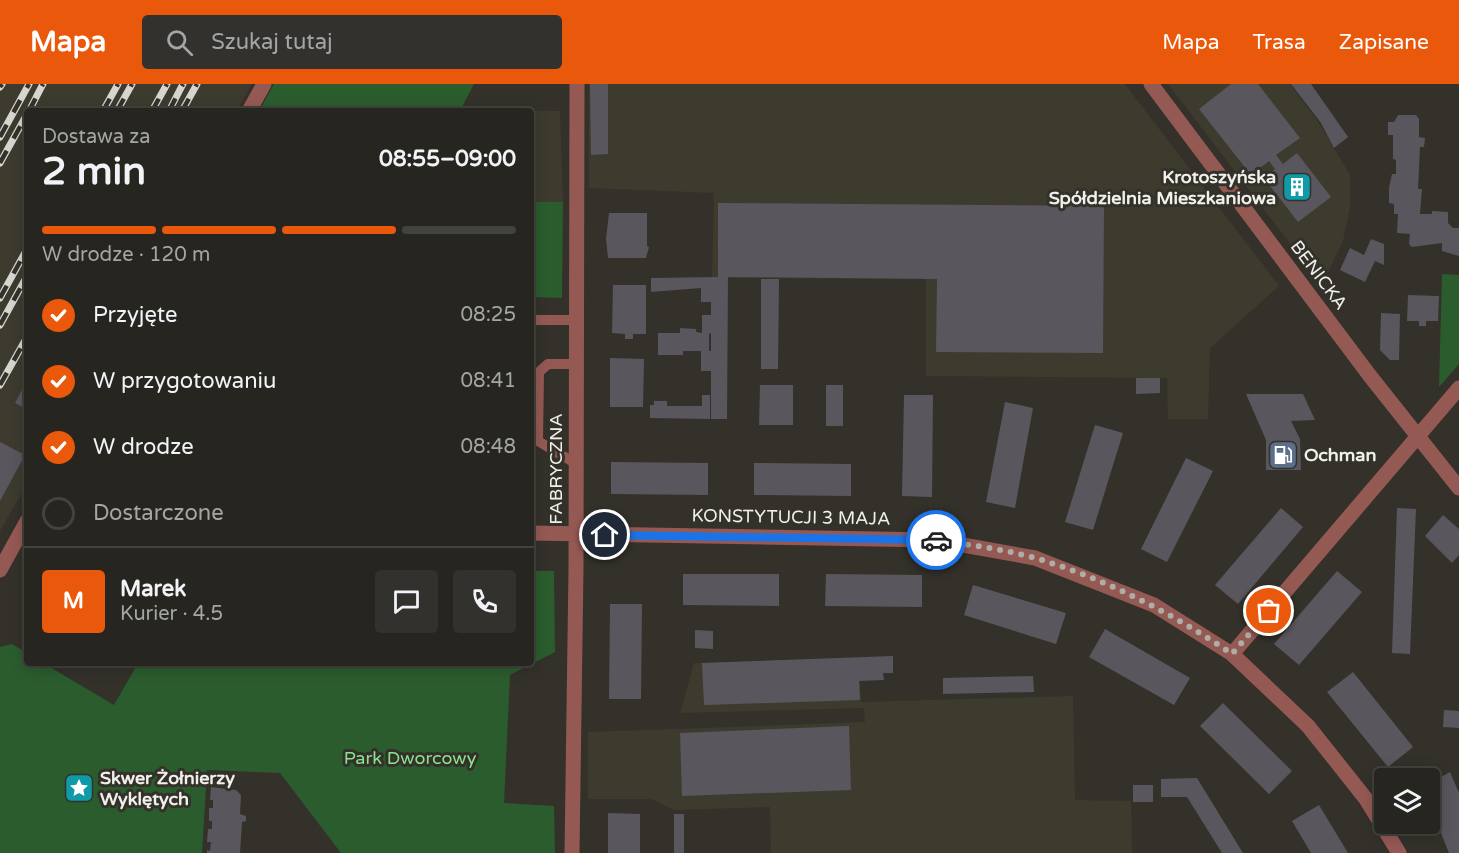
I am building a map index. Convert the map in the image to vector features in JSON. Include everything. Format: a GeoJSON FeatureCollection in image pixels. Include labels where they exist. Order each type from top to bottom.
{"type":"FeatureCollection","features":[{"type":"Feature","properties":{"kind":"street"},"geometry":{"type":"LineString","coordinates":[[251,108],[264,84]]}},
{"type":"Feature","properties":{"kind":"street","name":"FABRYCZNA"},"geometry":{"type":"LineString","coordinates":[[572,853],[576,534],[577,84]]}},
{"type":"Feature","properties":{"kind":"street","name":"BENICKA"},"geometry":{"type":"LineString","coordinates":[[1151,84],[1370,376],[1459,488]]}},
{"type":"Feature","properties":{"kind":"street"},"geometry":{"type":"LineString","coordinates":[[1232,654],[1459,388]]}},
{"type":"Feature","properties":{"kind":"street"},"geometry":{"type":"LineString","coordinates":[[0,570],[24,526]]}},
{"type":"Feature","properties":{"kind":"street","name":"KONSTYTUCJI 3 MAJA"},"geometry":{"type":"LineString","coordinates":[[534,533],[936,540],[992,548],[1035,558],[1154,605],[1232,654],[1308,726],[1366,798],[1399,853]]}},
{"type":"Feature","properties":{"kind":"lane"},"geometry":{"type":"LineString","coordinates":[[534,320],[575,320]]}},
{"type":"Feature","properties":{"kind":"lane"},"geometry":{"type":"LineString","coordinates":[[575,364],[548,364],[539,372],[538,391],[538,441],[575,463]]}},
{"type":"Feature","properties":{"kind":"shaded area"},"geometry":{"type":"Polygon","coordinates":[[[0,84],[252,84],[239,108],[24,108],[24,489],[0,531],[0,84]]]}},
{"type":"Feature","properties":{"kind":"shaded area"},"geometry":{"type":"Polygon","coordinates":[[[589,84],[1125,84],[1279,286],[1210,348],[1208,419],[1168,419],[1167,378],[926,376],[926,279],[712,278],[714,193],[589,188],[589,84]]]}},
{"type":"Feature","properties":{"kind":"shaded area"},"geometry":{"type":"Polygon","coordinates":[[[1168,84],[1290,84],[1319,123],[1350,175],[1350,207],[1343,241],[1322,285],[1168,84]]]}},
{"type":"Feature","properties":{"kind":"shaded area"},"geometry":{"type":"Polygon","coordinates":[[[534,111],[560,111],[563,202],[534,202],[534,111]]]}},
{"type":"Feature","properties":{"kind":"shaded area"},"geometry":{"type":"Polygon","coordinates":[[[859,658],[861,702],[1073,696],[1075,800],[1131,801],[1132,853],[771,853],[770,807],[674,810],[651,799],[588,799],[588,732],[865,722],[864,708],[680,713],[694,663],[859,658]]]}},
{"type":"Feature","properties":{"kind":"green space"},"geometry":{"type":"Polygon","coordinates":[[[274,84],[474,84],[462,108],[261,108],[274,84]]]}},
{"type":"Feature","properties":{"kind":"green space"},"geometry":{"type":"Polygon","coordinates":[[[534,202],[563,202],[562,298],[534,297],[534,202]]]}},
{"type":"Feature","properties":{"kind":"green space"},"geometry":{"type":"Polygon","coordinates":[[[1442,274],[1459,275],[1459,364],[1439,387],[1442,274]]]}},
{"type":"Feature","properties":{"kind":"green space","name":"Park Dworcowy"},"geometry":{"type":"Polygon","coordinates":[[[534,571],[554,571],[555,652],[534,663],[534,571]]]}},
{"type":"Feature","properties":{"kind":"green space","name":"Park Dworcowy"},"geometry":{"type":"Polygon","coordinates":[[[12,644],[24,651],[24,666],[48,666],[114,705],[136,666],[528,666],[510,675],[504,803],[554,806],[555,853],[341,853],[280,773],[207,770],[202,853],[0,853],[0,647],[12,644]]]}},
{"type":"Feature","properties":{"kind":"building"},"geometry":{"type":"Polygon","coordinates":[[[590,84],[608,84],[608,154],[591,155],[590,84]]]}},
{"type":"Feature","properties":{"kind":"building"},"geometry":{"type":"Polygon","coordinates":[[[1231,84],[1258,84],[1300,138],[1276,155],[1283,164],[1297,153],[1331,197],[1298,222],[1264,178],[1275,169],[1269,161],[1251,175],[1199,109],[1231,84]]]}},
{"type":"Feature","properties":{"kind":"building"},"geometry":{"type":"Polygon","coordinates":[[[1291,84],[1311,84],[1348,137],[1334,148],[1321,123],[1291,84]]]}},
{"type":"Feature","properties":{"kind":"building"},"geometry":{"type":"Polygon","coordinates":[[[1398,115],[1416,115],[1419,119],[1419,137],[1425,138],[1424,147],[1420,147],[1418,189],[1422,189],[1420,214],[1432,214],[1432,211],[1448,212],[1448,223],[1453,228],[1459,228],[1459,256],[1442,251],[1442,243],[1412,247],[1409,244],[1410,234],[1397,233],[1398,214],[1394,214],[1394,204],[1389,203],[1389,188],[1392,174],[1396,174],[1396,160],[1393,159],[1393,135],[1388,135],[1388,122],[1394,122],[1398,115]]]}},
{"type":"Feature","properties":{"kind":"building"},"geometry":{"type":"Polygon","coordinates":[[[718,203],[1104,206],[1103,353],[936,352],[937,279],[728,277],[727,419],[711,419],[711,371],[701,371],[701,351],[683,351],[683,355],[658,355],[658,333],[680,333],[680,328],[696,329],[696,332],[702,333],[702,315],[711,315],[711,302],[701,302],[701,288],[651,292],[651,278],[718,277],[718,203]],[[711,333],[709,334],[709,351],[711,351],[711,333]]]}},
{"type":"Feature","properties":{"kind":"building"},"geometry":{"type":"Polygon","coordinates":[[[609,213],[647,213],[647,246],[649,247],[646,258],[608,258],[606,239],[609,213]]]}},
{"type":"Feature","properties":{"kind":"building"},"geometry":{"type":"Polygon","coordinates":[[[1371,239],[1384,244],[1384,265],[1375,261],[1365,282],[1340,270],[1350,248],[1364,255],[1371,239]]]}},
{"type":"Feature","properties":{"kind":"building"},"geometry":{"type":"Polygon","coordinates":[[[761,279],[779,279],[778,369],[761,369],[761,279]]]}},
{"type":"Feature","properties":{"kind":"building"},"geometry":{"type":"Polygon","coordinates":[[[613,285],[646,285],[646,334],[633,334],[633,339],[625,339],[625,334],[612,333],[613,285]]]}},
{"type":"Feature","properties":{"kind":"building"},"geometry":{"type":"Polygon","coordinates":[[[1408,295],[1439,296],[1438,321],[1426,321],[1426,326],[1419,326],[1419,321],[1407,321],[1408,295]]]}},
{"type":"Feature","properties":{"kind":"building"},"geometry":{"type":"Polygon","coordinates":[[[1381,313],[1400,314],[1399,360],[1390,360],[1380,350],[1381,313]]]}},
{"type":"Feature","properties":{"kind":"building"},"geometry":{"type":"Polygon","coordinates":[[[610,358],[644,359],[643,407],[610,407],[610,358]]]}},
{"type":"Feature","properties":{"kind":"building"},"geometry":{"type":"Polygon","coordinates":[[[1136,378],[1160,378],[1160,393],[1136,394],[1136,378]]]}},
{"type":"Feature","properties":{"kind":"building"},"geometry":{"type":"Polygon","coordinates":[[[760,385],[793,385],[793,425],[759,425],[760,385]]]}},
{"type":"Feature","properties":{"kind":"building"},"geometry":{"type":"Polygon","coordinates":[[[826,385],[843,385],[843,426],[826,426],[826,385]]]}},
{"type":"Feature","properties":{"kind":"building"},"geometry":{"type":"Polygon","coordinates":[[[24,386],[24,408],[15,403],[24,386]]]}},
{"type":"Feature","properties":{"kind":"building"},"geometry":{"type":"Polygon","coordinates":[[[1246,394],[1303,394],[1315,420],[1291,421],[1300,439],[1301,470],[1266,470],[1266,440],[1246,394]]]}},
{"type":"Feature","properties":{"kind":"building"},"geometry":{"type":"Polygon","coordinates":[[[702,395],[710,395],[710,419],[650,418],[650,405],[654,405],[654,401],[667,401],[667,406],[702,406],[702,395]]]}},
{"type":"Feature","properties":{"kind":"building"},"geometry":{"type":"Polygon","coordinates":[[[904,395],[933,395],[932,497],[902,496],[904,395]]]}},
{"type":"Feature","properties":{"kind":"building"},"geometry":{"type":"Polygon","coordinates":[[[1005,402],[1033,408],[1015,508],[986,502],[1005,402]]]}},
{"type":"Feature","properties":{"kind":"building"},"geometry":{"type":"Polygon","coordinates":[[[1095,425],[1123,433],[1093,530],[1065,522],[1095,425]]]}},
{"type":"Feature","properties":{"kind":"building"},"geometry":{"type":"Polygon","coordinates":[[[0,442],[24,454],[24,457],[0,501],[0,442]]]}},
{"type":"Feature","properties":{"kind":"building"},"geometry":{"type":"Polygon","coordinates":[[[1186,458],[1213,471],[1167,562],[1141,549],[1186,458]]]}},
{"type":"Feature","properties":{"kind":"building"},"geometry":{"type":"Polygon","coordinates":[[[611,462],[708,463],[708,495],[611,494],[611,462]]]}},
{"type":"Feature","properties":{"kind":"building"},"geometry":{"type":"Polygon","coordinates":[[[754,463],[851,464],[851,496],[754,495],[754,463]]]}},
{"type":"Feature","properties":{"kind":"building"},"geometry":{"type":"Polygon","coordinates":[[[1281,508],[1303,527],[1238,604],[1215,585],[1281,508]]]}},
{"type":"Feature","properties":{"kind":"building"},"geometry":{"type":"Polygon","coordinates":[[[1397,508],[1416,509],[1410,654],[1392,653],[1397,508]]]}},
{"type":"Feature","properties":{"kind":"building"},"geometry":{"type":"Polygon","coordinates":[[[1443,515],[1459,529],[1459,555],[1452,563],[1425,536],[1443,515]]]}},
{"type":"Feature","properties":{"kind":"building"},"geometry":{"type":"Polygon","coordinates":[[[1337,571],[1362,592],[1299,665],[1274,644],[1337,571]]]}},
{"type":"Feature","properties":{"kind":"building"},"geometry":{"type":"Polygon","coordinates":[[[683,574],[779,574],[779,606],[683,605],[683,574]]]}},
{"type":"Feature","properties":{"kind":"building"},"geometry":{"type":"Polygon","coordinates":[[[826,574],[922,575],[922,607],[825,606],[826,574]]]}},
{"type":"Feature","properties":{"kind":"building"},"geometry":{"type":"Polygon","coordinates":[[[973,585],[1066,613],[1056,644],[964,615],[973,585]]]}},
{"type":"Feature","properties":{"kind":"building"},"geometry":{"type":"Polygon","coordinates":[[[610,604],[642,604],[641,699],[609,699],[610,604]]]}},
{"type":"Feature","properties":{"kind":"building"},"geometry":{"type":"Polygon","coordinates":[[[1105,629],[1190,678],[1174,705],[1089,657],[1105,629]]]}},
{"type":"Feature","properties":{"kind":"building"},"geometry":{"type":"Polygon","coordinates":[[[695,630],[713,631],[713,649],[695,648],[695,630]]]}},
{"type":"Feature","properties":{"kind":"building"},"geometry":{"type":"Polygon","coordinates":[[[893,656],[893,673],[883,673],[884,680],[859,681],[860,700],[704,705],[702,663],[893,656]]]}},
{"type":"Feature","properties":{"kind":"building"},"geometry":{"type":"Polygon","coordinates":[[[1353,672],[1413,747],[1388,767],[1327,692],[1353,672]]]}},
{"type":"Feature","properties":{"kind":"building"},"geometry":{"type":"Polygon","coordinates":[[[1033,676],[1034,692],[943,694],[943,678],[1033,676]]]}},
{"type":"Feature","properties":{"kind":"building"},"geometry":{"type":"Polygon","coordinates":[[[1223,703],[1292,771],[1269,794],[1200,726],[1223,703]]]}},
{"type":"Feature","properties":{"kind":"building"},"geometry":{"type":"Polygon","coordinates":[[[1444,710],[1459,711],[1459,728],[1443,727],[1444,710]]]}},
{"type":"Feature","properties":{"kind":"building"},"geometry":{"type":"Polygon","coordinates":[[[849,726],[851,790],[682,796],[680,733],[849,726]]]}},
{"type":"Feature","properties":{"kind":"building"},"geometry":{"type":"Polygon","coordinates":[[[1450,772],[1459,793],[1459,853],[1449,853],[1440,831],[1440,778],[1450,772]]]}},
{"type":"Feature","properties":{"kind":"building"},"geometry":{"type":"Polygon","coordinates":[[[1197,778],[1243,853],[1222,853],[1187,797],[1161,797],[1161,779],[1197,778]]]}},
{"type":"Feature","properties":{"kind":"building"},"geometry":{"type":"Polygon","coordinates":[[[1133,785],[1153,785],[1153,802],[1133,802],[1133,785]]]}},
{"type":"Feature","properties":{"kind":"building"},"geometry":{"type":"Polygon","coordinates":[[[211,787],[236,790],[241,795],[240,814],[246,816],[246,821],[242,822],[240,853],[207,853],[207,850],[210,851],[211,842],[207,842],[208,829],[212,829],[212,821],[209,821],[209,808],[213,808],[213,800],[210,800],[211,787]]]}},
{"type":"Feature","properties":{"kind":"building"},"geometry":{"type":"Polygon","coordinates":[[[1319,805],[1348,853],[1311,853],[1292,821],[1319,805]]]}},
{"type":"Feature","properties":{"kind":"building"},"geometry":{"type":"Polygon","coordinates":[[[608,813],[640,814],[640,853],[608,853],[608,813]]]}},
{"type":"Feature","properties":{"kind":"building"},"geometry":{"type":"Polygon","coordinates":[[[674,814],[684,814],[684,853],[674,853],[674,814]]]}},
{"type":"Feature","properties":{"kind":"railway"},"geometry":{"type":"LineString","coordinates":[[0,137],[29,84]]}},
{"type":"Feature","properties":{"kind":"railway"},"geometry":{"type":"LineString","coordinates":[[31,108],[43,84]]}},
{"type":"Feature","properties":{"kind":"railway"},"geometry":{"type":"LineString","coordinates":[[105,108],[118,84]]}},
{"type":"Feature","properties":{"kind":"railway"},"geometry":{"type":"LineString","coordinates":[[119,108],[132,84]]}},
{"type":"Feature","properties":{"kind":"railway"},"geometry":{"type":"LineString","coordinates":[[154,108],[167,84]]}},
{"type":"Feature","properties":{"kind":"railway"},"geometry":{"type":"LineString","coordinates":[[171,108],[183,84]]}},
{"type":"Feature","properties":{"kind":"railway"},"geometry":{"type":"LineString","coordinates":[[184,108],[197,84]]}},
{"type":"Feature","properties":{"kind":"railway"},"geometry":{"type":"LineString","coordinates":[[0,163],[24,119]]}},
{"type":"Feature","properties":{"kind":"railway"},"geometry":{"type":"LineString","coordinates":[[0,298],[24,254]]}},
{"type":"Feature","properties":{"kind":"railway"},"geometry":{"type":"LineString","coordinates":[[0,325],[24,281]]}},
{"type":"Feature","properties":{"kind":"railway"},"geometry":{"type":"LineString","coordinates":[[0,385],[24,342]]}},
{"type":"Feature","properties":{"kind":"way so far"},"geometry":{"type":"LineString","coordinates":[[936,540],[992,548],[1035,558],[1103,583],[1154,605],[1232,654],[1269,611]]}},
{"type":"Feature","properties":{"kind":"place","name":"Krotoszyńska Spółdzielnia Mieszkaniowa"},"geometry":{"type":"Point","coordinates":[1297,187]}},
{"type":"Feature","properties":{"kind":"place","name":"Ochman"},"geometry":{"type":"Point","coordinates":[1283,455]}},
{"type":"Feature","properties":{"kind":"place","name":"Skwer Żołnierzy Wyklętych"},"geometry":{"type":"Point","coordinates":[79,788]}},
{"type":"Feature","properties":{"kind":"route"},"geometry":{"type":"LineString","coordinates":[[605,535],[936,540]]}}]}
